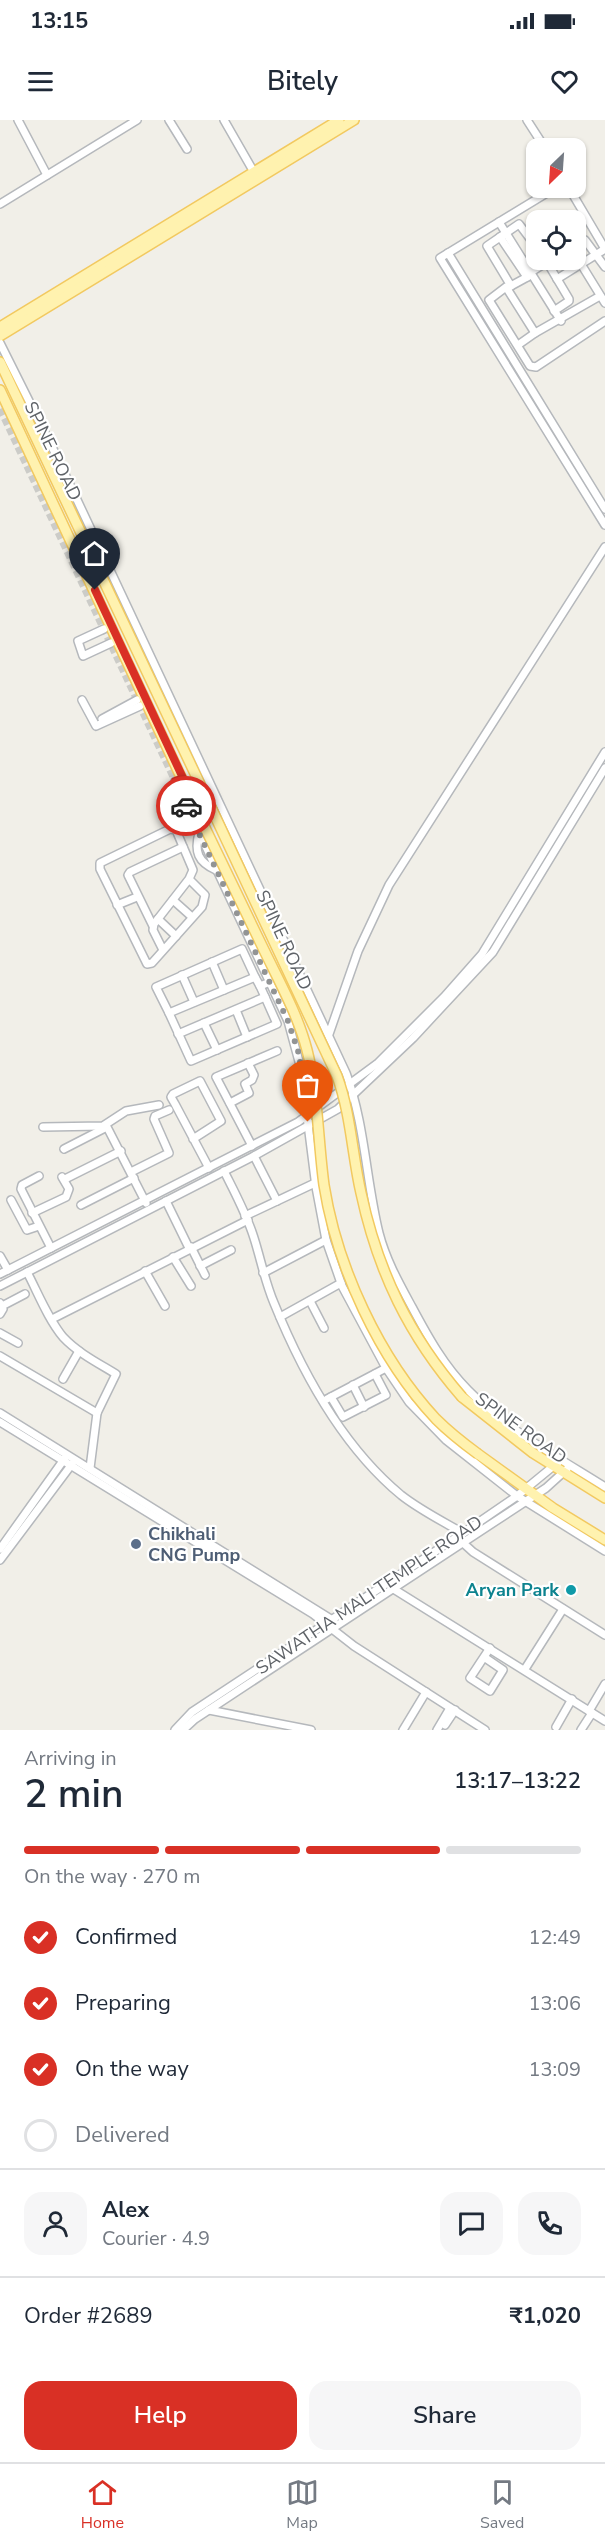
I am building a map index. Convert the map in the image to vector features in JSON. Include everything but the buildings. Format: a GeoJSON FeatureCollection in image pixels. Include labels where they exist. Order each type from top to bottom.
{"type":"FeatureCollection","features":[{"type":"Feature","properties":{"kind":"main road"},"geometry":{"type":"LineString","coordinates":[[0,336],[256,176],[339,120]]}},
{"type":"Feature","properties":{"kind":"main road"},"geometry":{"type":"LineString","coordinates":[[0,327],[354,120]]}},
{"type":"Feature","properties":{"kind":"main road","name":"SPINE ROAD"},"geometry":{"type":"LineString","coordinates":[[0,362],[199,771],[208,801],[337,1076],[348,1113],[368,1224],[382,1269],[424,1348],[462,1397],[533,1453],[605,1498]]}},
{"type":"Feature","properties":{"kind":"main road","name":"SPINE ROAD"},"geometry":{"type":"LineString","coordinates":[[0,390],[179,779]]}},
{"type":"Feature","properties":{"kind":"main road"},"geometry":{"type":"LineString","coordinates":[[179,779],[195,807],[290,1004],[304,1040],[310,1068],[324,1186],[341,1258],[351,1282],[395,1365],[416,1396],[437,1420],[525,1489],[605,1540]]}},
{"type":"Feature","properties":{"kind":"main road"},"geometry":{"type":"LineString","coordinates":[[533,1453],[539,1444]]}},
{"type":"Feature","properties":{"kind":"street"},"geometry":{"type":"LineString","coordinates":[[0,204],[137,120]]}},
{"type":"Feature","properties":{"kind":"street"},"geometry":{"type":"LineString","coordinates":[[169,120],[187,149]]}},
{"type":"Feature","properties":{"kind":"street"},"geometry":{"type":"LineString","coordinates":[[235,120],[225,123],[256,176]]}},
{"type":"Feature","properties":{"kind":"street"},"geometry":{"type":"LineString","coordinates":[[527,120],[539,138]]}},
{"type":"Feature","properties":{"kind":"street"},"geometry":{"type":"LineString","coordinates":[[19,121],[47,175]]}},
{"type":"Feature","properties":{"kind":"street"},"geometry":{"type":"LineString","coordinates":[[539,198],[440,258],[605,509]]}},
{"type":"Feature","properties":{"kind":"street"},"geometry":{"type":"LineString","coordinates":[[575,198],[605,249],[586,261]]}},
{"type":"Feature","properties":{"kind":"street"},"geometry":{"type":"LineString","coordinates":[[499,222],[503,235],[561,321]]}},
{"type":"Feature","properties":{"kind":"street"},"geometry":{"type":"LineString","coordinates":[[526,232],[521,225],[487,246],[536,333]]}},
{"type":"Feature","properties":{"kind":"street"},"geometry":{"type":"LineString","coordinates":[[586,241],[605,267]]}},
{"type":"Feature","properties":{"kind":"street"},"geometry":{"type":"LineString","coordinates":[[448,253],[605,525]]}},
{"type":"Feature","properties":{"kind":"street"},"geometry":{"type":"LineString","coordinates":[[535,270],[489,300],[530,366],[536,367],[605,321]]}},
{"type":"Feature","properties":{"kind":"street"},"geometry":{"type":"LineString","coordinates":[[553,270],[570,300],[554,311]]}},
{"type":"Feature","properties":{"kind":"street"},"geometry":{"type":"LineString","coordinates":[[557,279],[571,270]]}},
{"type":"Feature","properties":{"kind":"street"},"geometry":{"type":"LineString","coordinates":[[585,270],[605,303]]}},
{"type":"Feature","properties":{"kind":"street"},"geometry":{"type":"LineString","coordinates":[[500,346],[516,342],[561,321],[600,296]]}},
{"type":"Feature","properties":{"kind":"street","name":"SPINE ROAD"},"geometry":{"type":"LineString","coordinates":[[0,343],[51,445],[199,771],[329,1034],[351,1085],[369,1190],[382,1245],[394,1273],[432,1343],[469,1391],[539,1444],[605,1487]]}},
{"type":"Feature","properties":{"kind":"street"},"geometry":{"type":"LineString","coordinates":[[329,1034],[358,951],[389,885],[605,547]]}},
{"type":"Feature","properties":{"kind":"street"},"geometry":{"type":"LineString","coordinates":[[104,629],[78,641],[84,656],[111,643]]}},
{"type":"Feature","properties":{"kind":"street"},"geometry":{"type":"LineString","coordinates":[[82,700],[96,726],[139,703],[99,720]]}},
{"type":"Feature","properties":{"kind":"street"},"geometry":{"type":"LineString","coordinates":[[0,1286],[224,1172],[338,1109],[413,1038],[487,959],[553,847],[605,752]]}},
{"type":"Feature","properties":{"kind":"street"},"geometry":{"type":"LineString","coordinates":[[0,1274],[307,1116],[378,1063],[415,1027],[482,954],[605,768]]}},
{"type":"Feature","properties":{"kind":"street","name":"SPINE ROAD"},"geometry":{"type":"LineString","coordinates":[[179,779],[199,833],[288,1021],[299,1054],[315,1183],[326,1240],[341,1283],[386,1368],[409,1402],[431,1426],[525,1502],[605,1551]]}},
{"type":"Feature","properties":{"kind":"street"},"geometry":{"type":"LineString","coordinates":[[153,927],[189,879],[193,870],[173,828],[100,863],[100,869],[117,906],[147,964],[152,963],[176,936],[205,898],[189,879]]}},
{"type":"Feature","properties":{"kind":"street"},"geometry":{"type":"LineString","coordinates":[[199,833],[195,847],[198,856],[206,866],[216,870]]}},
{"type":"Feature","properties":{"kind":"street"},"geometry":{"type":"LineString","coordinates":[[163,950],[128,879],[130,872],[183,846]]}},
{"type":"Feature","properties":{"kind":"street"},"geometry":{"type":"LineString","coordinates":[[190,860],[198,856]]}},
{"type":"Feature","properties":{"kind":"street"},"geometry":{"type":"LineString","coordinates":[[117,906],[137,897]]}},
{"type":"Feature","properties":{"kind":"street"},"geometry":{"type":"LineString","coordinates":[[173,900],[192,917]]}},
{"type":"Feature","properties":{"kind":"street"},"geometry":{"type":"LineString","coordinates":[[158,919],[176,936]]}},
{"type":"Feature","properties":{"kind":"street"},"geometry":{"type":"LineString","coordinates":[[242,949],[277,1024],[191,1061],[156,987],[212,962],[242,949]]}},
{"type":"Feature","properties":{"kind":"street"},"geometry":{"type":"LineString","coordinates":[[212,962],[224,990]]}},
{"type":"Feature","properties":{"kind":"street"},"geometry":{"type":"LineString","coordinates":[[182,975],[194,1002]]}},
{"type":"Feature","properties":{"kind":"street"},"geometry":{"type":"LineString","coordinates":[[169,1013],[255,977]]}},
{"type":"Feature","properties":{"kind":"street"},"geometry":{"type":"LineString","coordinates":[[260,986],[270,982]]}},
{"type":"Feature","properties":{"kind":"street"},"geometry":{"type":"LineString","coordinates":[[178,1034],[265,997]]}},
{"type":"Feature","properties":{"kind":"street"},"geometry":{"type":"LineString","coordinates":[[236,1010],[247,1037]]}},
{"type":"Feature","properties":{"kind":"street"},"geometry":{"type":"LineString","coordinates":[[204,1023],[217,1050]]}},
{"type":"Feature","properties":{"kind":"street"},"geometry":{"type":"LineString","coordinates":[[252,1146],[216,1077],[277,1051]]}},
{"type":"Feature","properties":{"kind":"street"},"geometry":{"type":"LineString","coordinates":[[230,1103],[249,1093],[246,1084],[252,1080],[254,1075],[248,1064]]}},
{"type":"Feature","properties":{"kind":"street"},"geometry":{"type":"LineString","coordinates":[[193,1138],[221,1121],[200,1081],[171,1097],[209,1168]]}},
{"type":"Feature","properties":{"kind":"street"},"geometry":{"type":"LineString","coordinates":[[64,1149],[106,1126],[126,1111],[159,1105]]}},
{"type":"Feature","properties":{"kind":"street"},"geometry":{"type":"LineString","coordinates":[[81,1205],[169,1153],[153,1119],[169,1110]]}},
{"type":"Feature","properties":{"kind":"street"},"geometry":{"type":"LineString","coordinates":[[44,1127],[106,1126]]}},
{"type":"Feature","properties":{"kind":"street"},"geometry":{"type":"LineString","coordinates":[[106,1126],[121,1151],[149,1209]]}},
{"type":"Feature","properties":{"kind":"street"},"geometry":{"type":"LineString","coordinates":[[32,1213],[66,1197],[69,1190],[65,1177],[121,1151]]}},
{"type":"Feature","properties":{"kind":"street"},"geometry":{"type":"LineString","coordinates":[[254,1156],[277,1201]]}},
{"type":"Feature","properties":{"kind":"street"},"geometry":{"type":"LineString","coordinates":[[224,1172],[247,1218],[263,1273],[280,1317],[356,1447],[388,1483],[420,1509],[463,1533]]}},
{"type":"Feature","properties":{"kind":"street"},"geometry":{"type":"LineString","coordinates":[[39,1176],[20,1186],[51,1248]]}},
{"type":"Feature","properties":{"kind":"street"},"geometry":{"type":"LineString","coordinates":[[52,1319],[315,1183]]}},
{"type":"Feature","properties":{"kind":"street"},"geometry":{"type":"LineString","coordinates":[[11,1200],[27,1230],[39,1226]]}},
{"type":"Feature","properties":{"kind":"street"},"geometry":{"type":"LineString","coordinates":[[166,1201],[205,1275]]}},
{"type":"Feature","properties":{"kind":"street"},"geometry":{"type":"LineString","coordinates":[[263,1273],[326,1240]]}},
{"type":"Feature","properties":{"kind":"street"},"geometry":{"type":"LineString","coordinates":[[200,1266],[231,1250]]}},
{"type":"Feature","properties":{"kind":"street"},"geometry":{"type":"LineString","coordinates":[[0,1256],[17,1277]]}},
{"type":"Feature","properties":{"kind":"street"},"geometry":{"type":"LineString","coordinates":[[173,1257],[190,1286]]}},
{"type":"Feature","properties":{"kind":"street"},"geometry":{"type":"LineString","coordinates":[[146,1271],[165,1306]]}},
{"type":"Feature","properties":{"kind":"street"},"geometry":{"type":"LineString","coordinates":[[27,1272],[63,1337],[79,1351],[117,1374],[96,1413],[90,1468]]}},
{"type":"Feature","properties":{"kind":"street"},"geometry":{"type":"LineString","coordinates":[[280,1317],[341,1283]]}},
{"type":"Feature","properties":{"kind":"street"},"geometry":{"type":"LineString","coordinates":[[1,1308],[25,1294]]}},
{"type":"Feature","properties":{"kind":"street"},"geometry":{"type":"LineString","coordinates":[[310,1300],[324,1328]]}},
{"type":"Feature","properties":{"kind":"street"},"geometry":{"type":"LineString","coordinates":[[0,1333],[18,1343]]}},
{"type":"Feature","properties":{"kind":"street"},"geometry":{"type":"LineString","coordinates":[[63,1379],[79,1351]]}},
{"type":"Feature","properties":{"kind":"street"},"geometry":{"type":"LineString","coordinates":[[0,1356],[96,1413]]}},
{"type":"Feature","properties":{"kind":"street"},"geometry":{"type":"LineString","coordinates":[[328,1399],[386,1368]]}},
{"type":"Feature","properties":{"kind":"street"},"geometry":{"type":"LineString","coordinates":[[328,1399],[343,1417],[364,1407],[386,1395],[375,1374]]}},
{"type":"Feature","properties":{"kind":"street"},"geometry":{"type":"LineString","coordinates":[[353,1385],[364,1407]]}},
{"type":"Feature","properties":{"kind":"street"},"geometry":{"type":"LineString","coordinates":[[0,1413],[65,1457],[332,1624]]}},
{"type":"Feature","properties":{"kind":"street"},"geometry":{"type":"LineString","coordinates":[[0,1422],[65,1457]]}},
{"type":"Feature","properties":{"kind":"street"},"geometry":{"type":"LineString","coordinates":[[0,1549],[65,1457]]}},
{"type":"Feature","properties":{"kind":"street","name":"SAWATHA MALI TEMPLE ROAD"},"geometry":{"type":"LineString","coordinates":[[183,1730],[208,1710],[517,1496],[562,1459]]}},
{"type":"Feature","properties":{"kind":"street"},"geometry":{"type":"LineString","coordinates":[[73,1462],[90,1468],[332,1624],[354,1646],[485,1730]]}},
{"type":"Feature","properties":{"kind":"street"},"geometry":{"type":"LineString","coordinates":[[0,1560],[73,1462]]}},
{"type":"Feature","properties":{"kind":"street","name":"SAWATHA MALI TEMPLE ROAD"},"geometry":{"type":"LineString","coordinates":[[175,1730],[192,1712],[525,1502],[571,1465]]}},
{"type":"Feature","properties":{"kind":"street"},"geometry":{"type":"LineString","coordinates":[[462,1542],[473,1552],[605,1635]]}},
{"type":"Feature","properties":{"kind":"street"},"geometry":{"type":"LineString","coordinates":[[392,1588],[605,1721]]}},
{"type":"Feature","properties":{"kind":"street"},"geometry":{"type":"LineString","coordinates":[[525,1670],[563,1609]]}},
{"type":"Feature","properties":{"kind":"street"},"geometry":{"type":"LineString","coordinates":[[484,1657],[504,1670],[490,1691],[470,1678],[484,1657],[490,1648]]}},
{"type":"Feature","properties":{"kind":"street"},"geometry":{"type":"LineString","coordinates":[[581,1730],[605,1684]]}},
{"type":"Feature","properties":{"kind":"street"},"geometry":{"type":"LineString","coordinates":[[403,1730],[426,1692]]}},
{"type":"Feature","properties":{"kind":"street"},"geometry":{"type":"LineString","coordinates":[[556,1727],[572,1699]]}},
{"type":"Feature","properties":{"kind":"street"},"geometry":{"type":"LineString","coordinates":[[445,1725],[452,1709]]}},
{"type":"Feature","properties":{"kind":"street"},"geometry":{"type":"LineString","coordinates":[[437,1730],[452,1709]]}},
{"type":"Feature","properties":{"kind":"street"},"geometry":{"type":"LineString","coordinates":[[208,1710],[311,1730]]}},
{"type":"Feature","properties":{"kind":"tunnel"},"geometry":{"type":"LineString","coordinates":[[0,409],[175,781]]}},
{"type":"Feature","properties":{"kind":"way so far"},"geometry":{"type":"LineString","coordinates":[[186,806],[288,1021],[299,1054],[308,1122]]}},
{"type":"Feature","properties":{"kind":"place","name":"Chikhali CNG Pump"},"geometry":{"type":"Point","coordinates":[136,1544]}},
{"type":"Feature","properties":{"kind":"place","name":"Aryan Park"},"geometry":{"type":"Point","coordinates":[571,1590]}},
{"type":"Feature","properties":{"kind":"route"},"geometry":{"type":"LineString","coordinates":[[95,590],[183,778],[175,781],[186,806]]}}]}
